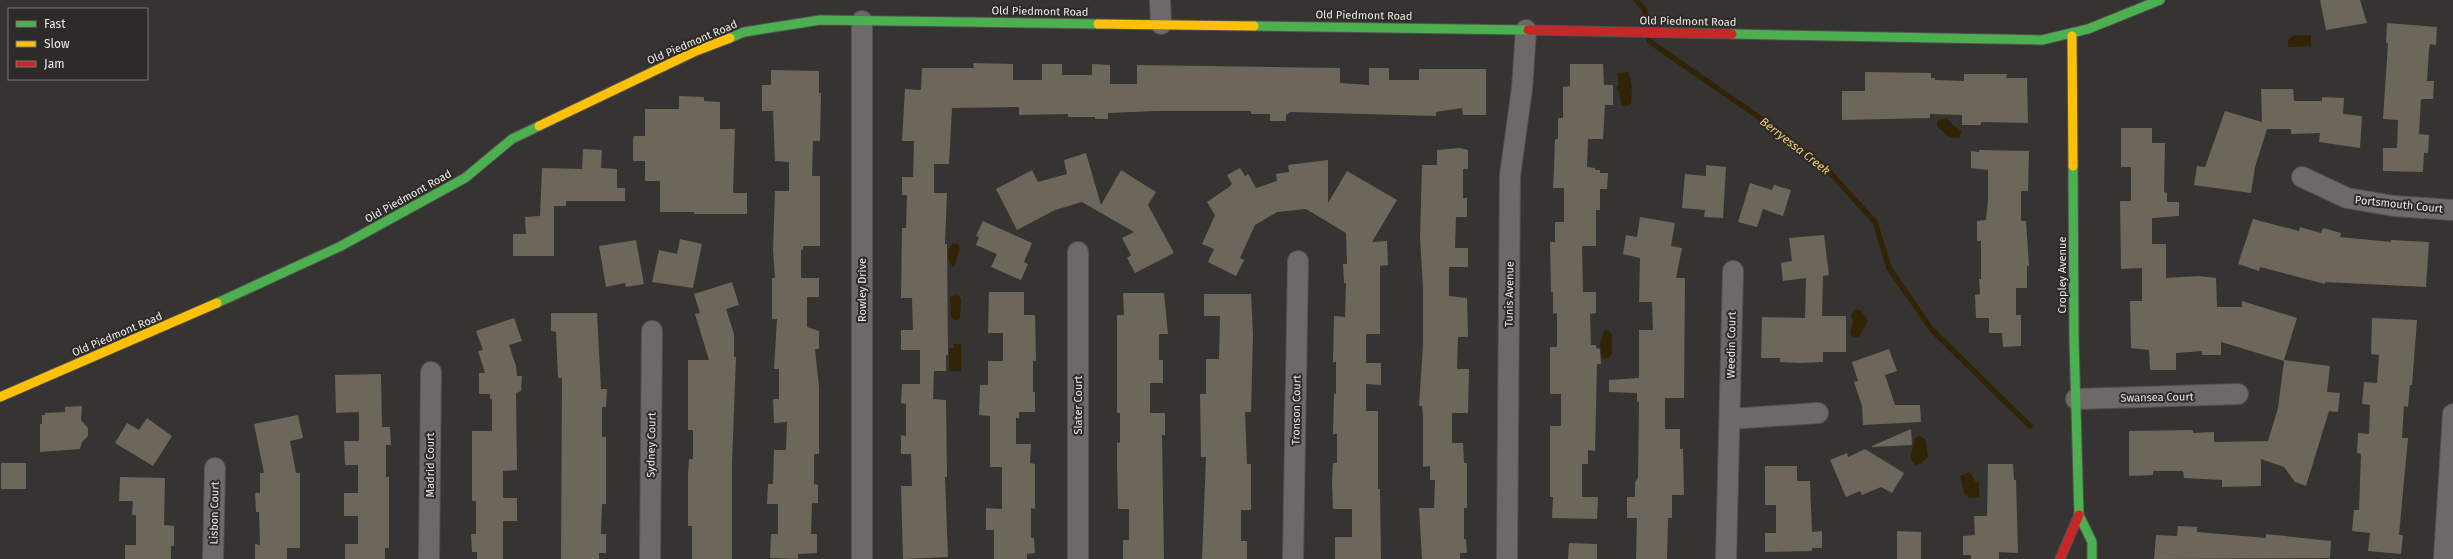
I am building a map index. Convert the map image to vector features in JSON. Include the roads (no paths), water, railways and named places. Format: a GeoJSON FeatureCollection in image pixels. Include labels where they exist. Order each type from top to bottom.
{"type":"FeatureCollection","features":[{"type":"Feature","properties":{"kind":"street"},"geometry":{"type":"LineString","coordinates":[[1160,0],[1161,24]]}},
{"type":"Feature","properties":{"kind":"street","name":"Old Piedmont Road"},"geometry":{"type":"LineString","coordinates":[[0,397],[196,313],[341,246],[465,178],[512,139],[696,51],[744,32],[778,25],[820,20],[1161,24],[2042,40],[2072,36],[2160,0]]}},
{"type":"Feature","properties":{"kind":"street","name":"Rowley Drive"},"geometry":{"type":"LineString","coordinates":[[862,21],[862,559]]}},
{"type":"Feature","properties":{"kind":"street","name":"Tunis Avenue"},"geometry":{"type":"LineString","coordinates":[[1506,559],[1510,175],[1522,89],[1526,30]]}},
{"type":"Feature","properties":{"kind":"street","name":"Cropley Avenue"},"geometry":{"type":"LineString","coordinates":[[2072,36],[2076,399],[2079,514],[2092,542],[2092,559]]}},
{"type":"Feature","properties":{"kind":"street","name":"Portsmouth Court"},"geometry":{"type":"LineString","coordinates":[[2302,177],[2348,198],[2394,206],[2453,210]]}},
{"type":"Feature","properties":{"kind":"street","name":"Slater Court"},"geometry":{"type":"LineString","coordinates":[[1078,252],[1078,559]]}},
{"type":"Feature","properties":{"kind":"street","name":"Tronson Court"},"geometry":{"type":"LineString","coordinates":[[1293,559],[1298,261]]}},
{"type":"Feature","properties":{"kind":"street","name":"Weedin Court"},"geometry":{"type":"LineString","coordinates":[[1726,559],[1733,271]]}},
{"type":"Feature","properties":{"kind":"street","name":"Sydney Court"},"geometry":{"type":"LineString","coordinates":[[650,559],[652,332]]}},
{"type":"Feature","properties":{"kind":"street","name":"Madrid Court"},"geometry":{"type":"LineString","coordinates":[[429,559],[431,372]]}},
{"type":"Feature","properties":{"kind":"street","name":"Swansea Court"},"geometry":{"type":"LineString","coordinates":[[2076,399],[2238,394]]}},
{"type":"Feature","properties":{"kind":"street"},"geometry":{"type":"LineString","coordinates":[[1730,419],[1818,413]]}},
{"type":"Feature","properties":{"kind":"street"},"geometry":{"type":"LineString","coordinates":[[2444,559],[2453,414]]}},
{"type":"Feature","properties":{"kind":"street","name":"Lisbon Court"},"geometry":{"type":"LineString","coordinates":[[213,559],[215,468]]}},
{"type":"Feature","properties":{"kind":"street","name":"Cropley Avenue"},"geometry":{"type":"LineString","coordinates":[[2067,559],[2067,543],[2079,514]]}},
{"type":"Feature","properties":{"kind":"street"},"geometry":{"type":"LineString","coordinates":[[2092,542],[2098,559]]}},
{"type":"Feature","properties":{"kind":"street"},"geometry":{"type":"LineString","coordinates":[[2060,559],[2067,543]]}},
{"type":"Feature","properties":{"kind":"waterway","name":"Berryessa Creek"},"geometry":{"type":"LineString","coordinates":[[1636,0],[1644,9],[1647,19]]}},
{"type":"Feature","properties":{"kind":"waterway","name":"Berryessa Creek"},"geometry":{"type":"LineString","coordinates":[[1649,41],[1773,127],[1825,167],[1875,222],[1889,268],[1932,330],[2030,426]]}}]}
